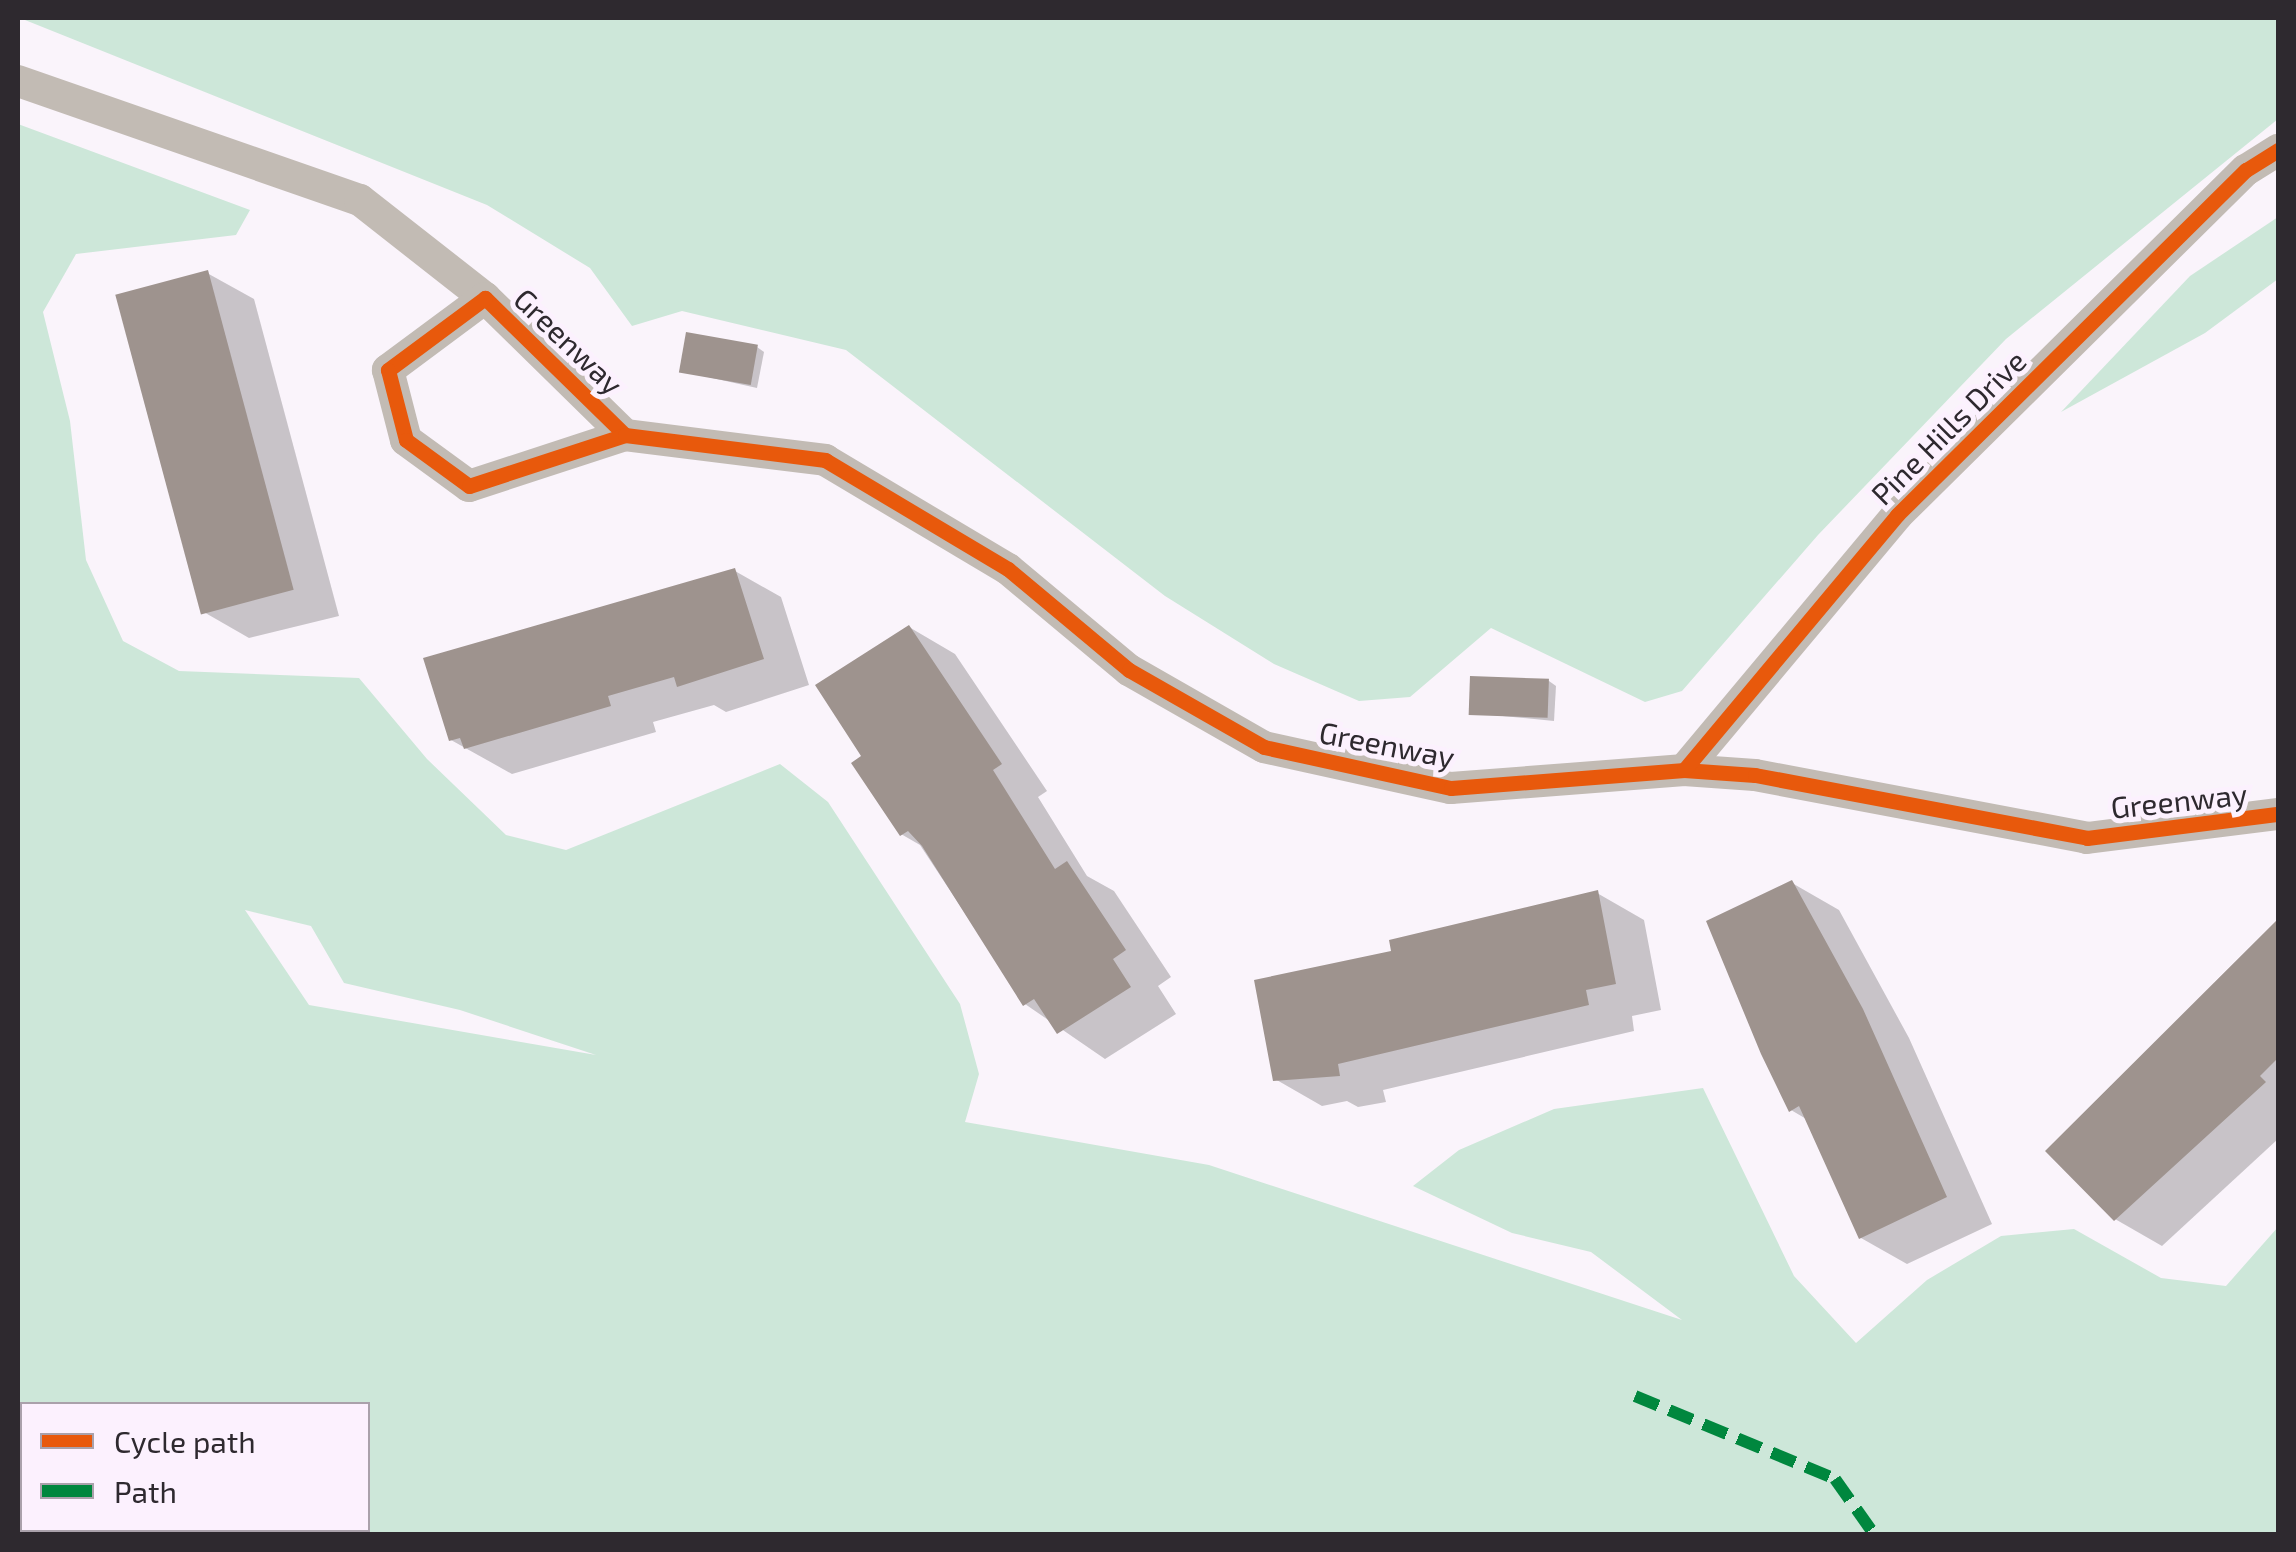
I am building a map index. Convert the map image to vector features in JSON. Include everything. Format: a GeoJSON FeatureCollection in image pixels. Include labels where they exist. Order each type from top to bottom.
{"type":"FeatureCollection","features":[{"type":"Feature","properties":{"kind":"street"},"geometry":{"type":"LineString","coordinates":[[18,81],[360,200],[485,298]]}},
{"type":"Feature","properties":{"kind":"street","name":"Pine Hills Drive"},"geometry":{"type":"LineString","coordinates":[[1684,770],[1898,514],[2246,170],[2278,150]]}},
{"type":"Feature","properties":{"kind":"street","name":"Greenway"},"geometry":{"type":"LineString","coordinates":[[625,434],[485,298],[388,370],[406,440],[468,486],[625,434],[825,460],[1008,569],[1129,670],[1264,747],[1451,788],[1684,770],[1755,775],[2086,838],[2278,814]]}},
{"type":"Feature","properties":{"kind":"green space"},"geometry":{"type":"Polygon","coordinates":[[[20,18],[2278,18],[2278,119],[2006,339],[1818,535],[1682,691],[1645,702],[1491,628],[1410,697],[1359,701],[1274,664],[1165,596],[846,350],[682,311],[632,326],[590,268],[487,205],[20,18]]]}},
{"type":"Feature","properties":{"kind":"green space"},"geometry":{"type":"Polygon","coordinates":[[[18,124],[250,210],[236,235],[76,254],[43,312],[70,421],[86,560],[123,641],[179,671],[359,678],[427,759],[506,835],[566,850],[780,764],[828,802],[960,1004],[979,1074],[965,1122],[1209,1165],[1682,1320],[1591,1252],[1512,1233],[1413,1186],[1459,1150],[1554,1109],[1703,1088],[1794,1276],[1856,1343],[1927,1280],[2001,1236],[2074,1229],[2161,1278],[2226,1286],[2278,1227],[2278,1534],[18,1534],[18,124]],[[245,910],[309,1005],[596,1055],[460,1010],[344,983],[311,926],[245,910]]]}},
{"type":"Feature","properties":{"kind":"green space"},"geometry":{"type":"Polygon","coordinates":[[[2278,217],[2278,279],[2205,333],[2061,412],[2190,276],[2278,217]]]}},
{"type":"Feature","properties":{"kind":"building"},"geometry":{"type":"Polygon","coordinates":[[[208,270],[294,590],[201,615],[115,295],[208,270]]]}},
{"type":"Feature","properties":{"kind":"building"},"geometry":{"type":"Polygon","coordinates":[[[686,332],[758,345],[751,385],[679,372],[686,332]]]}},
{"type":"Feature","properties":{"kind":"building"},"geometry":{"type":"Polygon","coordinates":[[[735,568],[764,659],[677,687],[674,677],[608,696],[611,706],[464,749],[460,738],[449,741],[423,658],[735,568]]]}},
{"type":"Feature","properties":{"kind":"building"},"geometry":{"type":"Polygon","coordinates":[[[909,625],[1002,764],[993,770],[1055,869],[1067,861],[1126,950],[1113,959],[1131,987],[1057,1034],[1034,999],[1023,1006],[922,846],[908,831],[900,836],[851,763],[861,756],[815,685],[909,625]]]}},
{"type":"Feature","properties":{"kind":"building"},"geometry":{"type":"Polygon","coordinates":[[[1470,676],[1549,679],[1548,718],[1469,715],[1470,676]]]}},
{"type":"Feature","properties":{"kind":"building"},"geometry":{"type":"Polygon","coordinates":[[[1792,880],[1863,1009],[1947,1197],[1859,1239],[1799,1106],[1789,1112],[1761,1054],[1706,921],[1792,880]]]}},
{"type":"Feature","properties":{"kind":"building"},"geometry":{"type":"Polygon","coordinates":[[[1598,890],[1616,984],[1586,990],[1589,1005],[1338,1064],[1340,1076],[1273,1081],[1254,980],[1391,951],[1389,940],[1598,890]]]}},
{"type":"Feature","properties":{"kind":"building"},"geometry":{"type":"Polygon","coordinates":[[[2278,919],[2278,1058],[2260,1076],[2266,1082],[2114,1221],[2045,1151],[2278,919]]]}},
{"type":"Feature","properties":{"kind":"marked path"},"geometry":{"type":"LineString","coordinates":[[1635,1396],[1835,1479],[1874,1534]]}},
{"type":"Feature","properties":{"kind":"cycle path"},"geometry":{"type":"LineString","coordinates":[[1684,770],[1897,515],[2246,170],[2278,150]]}},
{"type":"Feature","properties":{"kind":"cycle path"},"geometry":{"type":"LineString","coordinates":[[625,435],[485,298],[388,370],[406,440],[469,486],[625,435],[825,460],[1008,569],[1129,670],[1264,747],[1451,788],[1684,770],[1755,775],[2087,838],[2278,814]]}}]}
